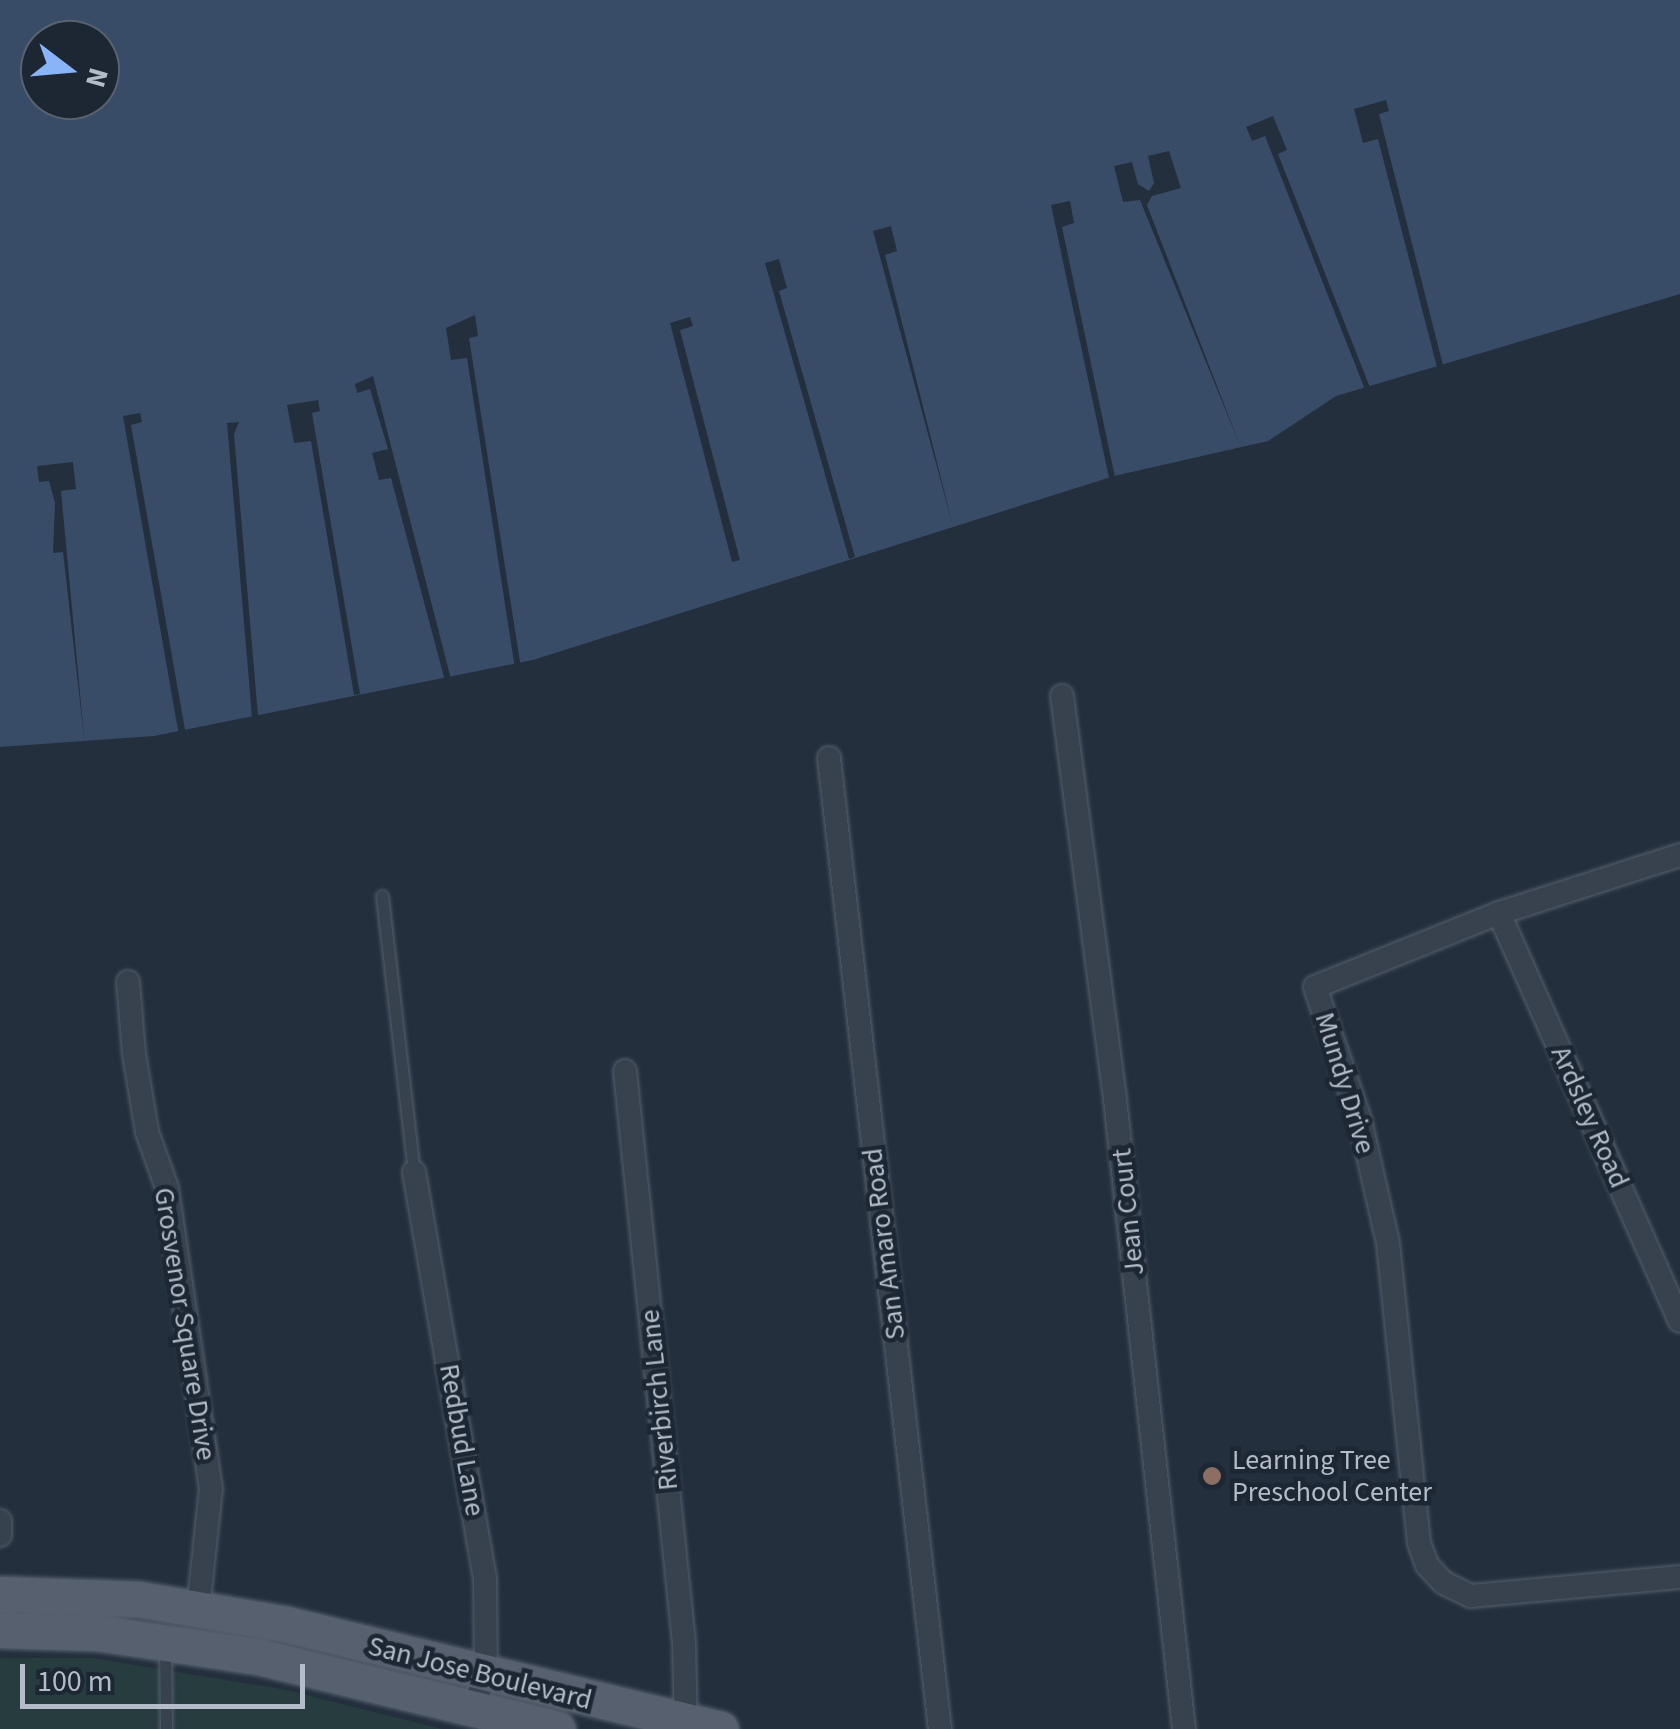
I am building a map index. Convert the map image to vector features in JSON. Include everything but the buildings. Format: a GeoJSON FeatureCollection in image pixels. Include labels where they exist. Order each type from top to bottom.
{"type":"FeatureCollection","features":[{"type":"Feature","properties":{"kind":"main road","name":"San Jose Boulevard"},"geometry":{"type":"LineString","coordinates":[[0,1594],[198,1609],[687,1725],[721,1729]]}},
{"type":"Feature","properties":{"kind":"main road","name":"San Jose Boulevard"},"geometry":{"type":"LineString","coordinates":[[0,1630],[165,1642],[260,1657],[468,1718],[557,1729]]}},
{"type":"Feature","properties":{"kind":"street","name":"Jean Court"},"geometry":{"type":"LineString","coordinates":[[1062,696],[1115,1100],[1184,1729]]}},
{"type":"Feature","properties":{"kind":"street","name":"San Amaro Road"},"geometry":{"type":"LineString","coordinates":[[828,758],[940,1729]]}},
{"type":"Feature","properties":{"kind":"street","name":"Mundy Drive"},"geometry":{"type":"LineString","coordinates":[[1680,854],[1499,913],[1314,987],[1360,1120],[1388,1243],[1418,1542],[1427,1564],[1444,1583],[1471,1596],[1680,1578]]}},
{"type":"Feature","properties":{"kind":"street","name":"Ardsley Road"},"geometry":{"type":"LineString","coordinates":[[1499,913],[1680,1321]]}},
{"type":"Feature","properties":{"kind":"street","name":"Grosvenor Square Drive"},"geometry":{"type":"LineString","coordinates":[[128,982],[134,1054],[147,1132],[167,1188],[211,1488],[198,1609]]}},
{"type":"Feature","properties":{"kind":"street","name":"Riverbirch Lane"},"geometry":{"type":"LineString","coordinates":[[625,1071],[687,1725]]}},
{"type":"Feature","properties":{"kind":"street","name":"Redbud Lane"},"geometry":{"type":"LineString","coordinates":[[414,1172],[485,1577],[486,1675],[468,1718]]}},
{"type":"Feature","properties":{"kind":"street"},"geometry":{"type":"LineString","coordinates":[[0,1521],[0,1535]]}},
{"type":"Feature","properties":{"kind":"lane"},"geometry":{"type":"LineString","coordinates":[[382,896],[414,1172]]}},
{"type":"Feature","properties":{"kind":"lane"},"geometry":{"type":"LineString","coordinates":[[165,1642],[166,1729]]}},
{"type":"Feature","properties":{"kind":"green space"},"geometry":{"type":"Polygon","coordinates":[[[0,1658],[93,1658],[287,1690],[442,1729],[0,1729],[0,1658]]]}},
{"type":"Feature","properties":{"kind":"water"},"geometry":{"type":"Polygon","coordinates":[[[0,0],[1680,0],[1680,294],[1336,396],[1268,441],[1114,476],[533,660],[154,736],[0,747],[0,0]]]}},
{"type":"Feature","properties":{"kind":"pier"},"geometry":{"type":"Polygon","coordinates":[[[1386,100],[1389,111],[1379,114],[1444,369],[1438,371],[1378,139],[1363,143],[1354,109],[1386,100]]]}},
{"type":"Feature","properties":{"kind":"pier"},"geometry":{"type":"Polygon","coordinates":[[[1273,116],[1287,150],[1278,154],[1371,390],[1366,392],[1265,136],[1252,141],[1246,127],[1273,116]]]}},
{"type":"Feature","properties":{"kind":"pier"},"geometry":{"type":"Polygon","coordinates":[[[1169,151],[1181,188],[1152,196],[1147,205],[1241,448],[1140,200],[1123,202],[1114,166],[1132,162],[1138,184],[1149,191],[1154,183],[1148,156],[1169,151]]]}},
{"type":"Feature","properties":{"kind":"pier"},"geometry":{"type":"Polygon","coordinates":[[[1070,201],[1074,223],[1062,227],[1115,477],[1109,478],[1051,205],[1070,201]]]}},
{"type":"Feature","properties":{"kind":"pier"},"geometry":{"type":"Polygon","coordinates":[[[891,226],[897,251],[885,255],[954,530],[873,231],[891,226]]]}},
{"type":"Feature","properties":{"kind":"pier"},"geometry":{"type":"Polygon","coordinates":[[[779,259],[787,288],[779,291],[855,557],[849,559],[765,263],[779,259]]]}},
{"type":"Feature","properties":{"kind":"pier"},"geometry":{"type":"Polygon","coordinates":[[[475,315],[478,336],[469,338],[521,668],[515,669],[467,358],[451,360],[446,328],[475,315]]]}},
{"type":"Feature","properties":{"kind":"pier"},"geometry":{"type":"Polygon","coordinates":[[[690,317],[693,326],[680,330],[740,560],[732,562],[670,323],[690,317]]]}},
{"type":"Feature","properties":{"kind":"pier"},"geometry":{"type":"Polygon","coordinates":[[[373,376],[451,679],[445,681],[391,478],[379,480],[372,453],[388,449],[370,389],[357,393],[355,384],[373,376]]]}},
{"type":"Feature","properties":{"kind":"pier"},"geometry":{"type":"Polygon","coordinates":[[[318,400],[320,411],[312,413],[360,694],[354,695],[311,441],[294,443],[287,405],[318,400]]]}},
{"type":"Feature","properties":{"kind":"pier"},"geometry":{"type":"Polygon","coordinates":[[[140,413],[142,422],[131,425],[186,735],[179,736],[123,416],[140,413]]]}},
{"type":"Feature","properties":{"kind":"pier"},"geometry":{"type":"Polygon","coordinates":[[[239,422],[234,434],[258,716],[252,717],[227,423],[239,422]]]}},
{"type":"Feature","properties":{"kind":"pier"},"geometry":{"type":"Polygon","coordinates":[[[73,462],[76,489],[61,491],[85,746],[63,552],[53,553],[55,503],[49,481],[39,482],[37,466],[73,462]]]}},
{"type":"Feature","properties":{"kind":"place","name":"Learning Tree Preschool Center"},"geometry":{"type":"Point","coordinates":[1212,1476]}}]}
